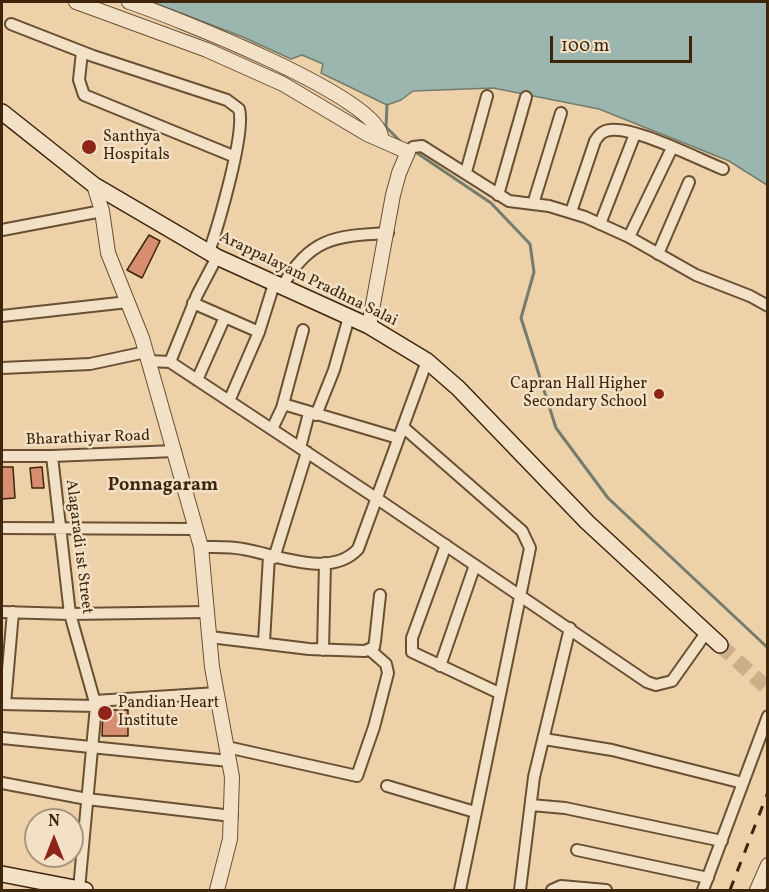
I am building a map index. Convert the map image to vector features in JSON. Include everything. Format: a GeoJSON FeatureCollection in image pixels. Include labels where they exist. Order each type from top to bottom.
{"type":"FeatureCollection","features":[{"type":"Feature","properties":{"kind":"main road","name":"Arappalayam Pradhna Salai"},"geometry":{"type":"LineString","coordinates":[[2,112],[94,185],[213,254],[277,286],[369,326],[427,361],[458,388],[587,522],[720,645]]}},
{"type":"Feature","properties":{"kind":"main road"},"geometry":{"type":"LineString","coordinates":[[2,874],[82,890]]}},
{"type":"Feature","properties":{"kind":"street"},"geometry":{"type":"LineString","coordinates":[[76,2],[218,55],[283,84],[367,134],[410,150],[429,149],[498,195],[519,204],[533,204],[571,212],[629,237],[696,275],[750,296],[768,306]]}},
{"type":"Feature","properties":{"kind":"street"},"geometry":{"type":"LineString","coordinates":[[129,2],[217,35],[302,75],[367,114],[378,125],[381,138]]}},
{"type":"Feature","properties":{"kind":"street"},"geometry":{"type":"LineString","coordinates":[[11,24],[82,52],[235,104],[241,116],[213,254],[170,362]]}},
{"type":"Feature","properties":{"kind":"street"},"geometry":{"type":"LineString","coordinates":[[82,52],[79,80],[84,94],[233,156]]}},
{"type":"Feature","properties":{"kind":"street"},"geometry":{"type":"LineString","coordinates":[[466,172],[487,96]]}},
{"type":"Feature","properties":{"kind":"street"},"geometry":{"type":"LineString","coordinates":[[498,195],[526,97]]}},
{"type":"Feature","properties":{"kind":"street"},"geometry":{"type":"LineString","coordinates":[[533,204],[561,113]]}},
{"type":"Feature","properties":{"kind":"street"},"geometry":{"type":"LineString","coordinates":[[571,212],[600,133],[621,130],[723,169]]}},
{"type":"Feature","properties":{"kind":"street"},"geometry":{"type":"LineString","coordinates":[[600,224],[634,134]]}},
{"type":"Feature","properties":{"kind":"street"},"geometry":{"type":"LineString","coordinates":[[629,237],[672,148]]}},
{"type":"Feature","properties":{"kind":"street"},"geometry":{"type":"LineString","coordinates":[[369,326],[399,173],[410,150]]}},
{"type":"Feature","properties":{"kind":"street"},"geometry":{"type":"LineString","coordinates":[[658,254],[689,182]]}},
{"type":"Feature","properties":{"kind":"street"},"geometry":{"type":"LineString","coordinates":[[94,185],[102,211],[108,253],[147,356],[201,547],[217,693],[229,761],[232,816],[230,839],[217,891]]}},
{"type":"Feature","properties":{"kind":"street"},"geometry":{"type":"LineString","coordinates":[[2,230],[102,211]]}},
{"type":"Feature","properties":{"kind":"street"},"geometry":{"type":"LineString","coordinates":[[229,401],[277,286],[297,261],[311,250],[348,237],[388,233]]}},
{"type":"Feature","properties":{"kind":"street"},"geometry":{"type":"LineString","coordinates":[[2,316],[128,302]]}},
{"type":"Feature","properties":{"kind":"street"},"geometry":{"type":"LineString","coordinates":[[194,303],[259,332]]}},
{"type":"Feature","properties":{"kind":"street"},"geometry":{"type":"LineString","coordinates":[[197,380],[225,317]]}},
{"type":"Feature","properties":{"kind":"street"},"geometry":{"type":"LineString","coordinates":[[264,642],[271,557],[312,414],[334,370],[349,317]]}},
{"type":"Feature","properties":{"kind":"street"},"geometry":{"type":"LineString","coordinates":[[272,429],[283,404],[303,330]]}},
{"type":"Feature","properties":{"kind":"street"},"geometry":{"type":"LineString","coordinates":[[2,368],[90,364],[147,356],[170,362],[570,628],[647,682],[656,685],[672,681],[706,633]]}},
{"type":"Feature","properties":{"kind":"street"},"geometry":{"type":"LineString","coordinates":[[201,547],[244,549],[271,557],[325,563],[347,560],[358,549],[427,361]]}},
{"type":"Feature","properties":{"kind":"street"},"geometry":{"type":"LineString","coordinates":[[283,404],[398,438]]}},
{"type":"Feature","properties":{"kind":"street"},"geometry":{"type":"LineString","coordinates":[[402,427],[528,539],[530,558],[499,693],[460,891]]}},
{"type":"Feature","properties":{"kind":"street","name":"Bharathiyar Road"},"geometry":{"type":"LineString","coordinates":[[2,456],[175,451]]}},
{"type":"Feature","properties":{"kind":"street","name":"Alagaradi 1st Street"},"geometry":{"type":"LineString","coordinates":[[52,456],[70,614],[96,704],[87,799],[82,890]]}},
{"type":"Feature","properties":{"kind":"street"},"geometry":{"type":"LineString","coordinates":[[2,528],[196,529]]}},
{"type":"Feature","properties":{"kind":"street"},"geometry":{"type":"LineString","coordinates":[[446,545],[411,648],[415,655],[499,693]]}},
{"type":"Feature","properties":{"kind":"street"},"geometry":{"type":"LineString","coordinates":[[323,650],[325,563]]}},
{"type":"Feature","properties":{"kind":"street"},"geometry":{"type":"LineString","coordinates":[[440,666],[475,565]]}},
{"type":"Feature","properties":{"kind":"street"},"geometry":{"type":"LineString","coordinates":[[370,650],[375,641],[380,596]]}},
{"type":"Feature","properties":{"kind":"street"},"geometry":{"type":"LineString","coordinates":[[208,612],[70,614],[7,612],[4,704],[96,704],[217,693]]}},
{"type":"Feature","properties":{"kind":"street"},"geometry":{"type":"LineString","coordinates":[[520,891],[534,777],[570,628]]}},
{"type":"Feature","properties":{"kind":"street"},"geometry":{"type":"LineString","coordinates":[[210,637],[323,650],[370,650],[386,664],[388,673],[374,727],[357,776],[227,747]]}},
{"type":"Feature","properties":{"kind":"street"},"geometry":{"type":"LineString","coordinates":[[703,891],[768,716]]}},
{"type":"Feature","properties":{"kind":"street"},"geometry":{"type":"LineString","coordinates":[[2,738],[229,761]]}},
{"type":"Feature","properties":{"kind":"street"},"geometry":{"type":"LineString","coordinates":[[544,739],[612,750],[743,783]]}},
{"type":"Feature","properties":{"kind":"street"},"geometry":{"type":"LineString","coordinates":[[2,783],[87,799],[232,816]]}},
{"type":"Feature","properties":{"kind":"street"},"geometry":{"type":"LineString","coordinates":[[387,786],[475,812]]}},
{"type":"Feature","properties":{"kind":"street"},"geometry":{"type":"LineString","coordinates":[[531,805],[565,808],[722,841]]}},
{"type":"Feature","properties":{"kind":"street"},"geometry":{"type":"LineString","coordinates":[[577,850],[708,878]]}},
{"type":"Feature","properties":{"kind":"street"},"geometry":{"type":"LineString","coordinates":[[757,891],[768,865]]}},
{"type":"Feature","properties":{"kind":"street"},"geometry":{"type":"LineString","coordinates":[[552,891],[561,886],[606,891]]}},
{"type":"Feature","properties":{"kind":"water"},"geometry":{"type":"Polygon","coordinates":[[[152,2],[767,2],[767,185],[729,161],[599,109],[493,88],[413,91],[401,100],[387,105],[321,73],[323,64],[302,55],[291,59],[243,37],[152,2]]]}},
{"type":"Feature","properties":{"kind":"building"},"geometry":{"type":"Polygon","coordinates":[[[87,140],[96,145],[91,155],[82,151],[87,140]]]}},
{"type":"Feature","properties":{"kind":"building"},"geometry":{"type":"Polygon","coordinates":[[[149,235],[160,241],[142,278],[127,270],[149,235]]]}},
{"type":"Feature","properties":{"kind":"building"},"geometry":{"type":"Polygon","coordinates":[[[2,467],[13,467],[15,498],[2,499],[2,467]]]}},
{"type":"Feature","properties":{"kind":"building"},"geometry":{"type":"Polygon","coordinates":[[[42,467],[44,488],[32,488],[30,468],[42,467]]]}},
{"type":"Feature","properties":{"kind":"building"},"geometry":{"type":"Polygon","coordinates":[[[103,710],[128,710],[128,736],[102,736],[103,710]]]}},
{"type":"Feature","properties":{"kind":"waterway"},"geometry":{"type":"LineString","coordinates":[[387,105],[386,127],[401,142]]}},
{"type":"Feature","properties":{"kind":"waterway"},"geometry":{"type":"LineString","coordinates":[[414,151],[491,203],[530,244],[534,272],[521,318],[556,428],[608,498],[768,648]]}},
{"type":"Feature","properties":{"kind":"tunnel"},"geometry":{"type":"LineString","coordinates":[[720,645],[768,689]]}},
{"type":"Feature","properties":{"kind":"railway"},"geometry":{"type":"LineString","coordinates":[[730,890],[768,792]]}},
{"type":"Feature","properties":{"kind":"place","name":"Santhya Hospitals"},"geometry":{"type":"Point","coordinates":[89,147]}},
{"type":"Feature","properties":{"kind":"place","name":"Capran Hall Higher Secondary School"},"geometry":{"type":"Point","coordinates":[659,394]}},
{"type":"Feature","properties":{"kind":"place","name":"Pandian Heart Institute"},"geometry":{"type":"Point","coordinates":[105,713]}},
{"type":"Feature","properties":{"kind":"district","name":"Ponnagaram"},"geometry":{"type":"Point","coordinates":[163,487]}}]}
